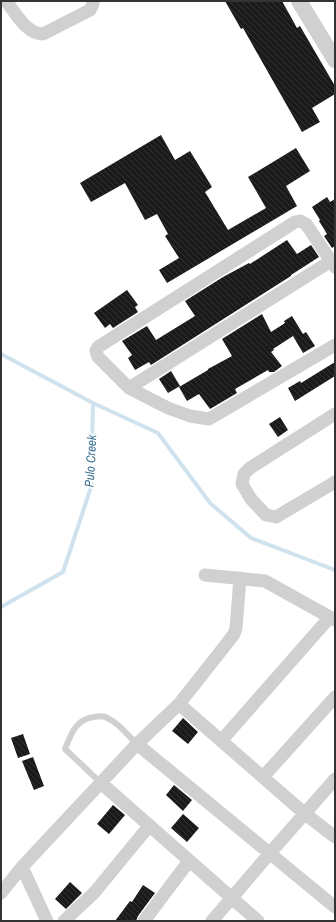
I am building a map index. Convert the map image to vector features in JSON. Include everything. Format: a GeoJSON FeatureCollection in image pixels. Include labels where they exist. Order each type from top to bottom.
{"type":"FeatureCollection","features":[{"type":"Feature","properties":{"kind":"street"},"geometry":{"type":"LineString","coordinates":[[6,1],[28,29],[36,34],[43,34],[90,10],[93,1]]}},
{"type":"Feature","properties":{"kind":"street"},"geometry":{"type":"LineString","coordinates":[[299,1],[335,60]]}},
{"type":"Feature","properties":{"kind":"street"},"geometry":{"type":"LineString","coordinates":[[129,388],[333,264],[306,224],[295,222],[98,347],[96,351],[98,357],[129,388],[168,408],[190,416],[210,419],[335,345]]}},
{"type":"Feature","properties":{"kind":"street"},"geometry":{"type":"LineString","coordinates":[[335,414],[250,468],[244,474],[242,484],[252,499],[266,514],[276,517],[335,482]]}},
{"type":"Feature","properties":{"kind":"street"},"geometry":{"type":"LineString","coordinates":[[205,575],[265,581],[332,619],[221,741]]}},
{"type":"Feature","properties":{"kind":"street"},"geometry":{"type":"LineString","coordinates":[[1,893],[22,866],[137,744],[179,704],[234,634],[240,578]]}},
{"type":"Feature","properties":{"kind":"street"},"geometry":{"type":"LineString","coordinates":[[263,777],[335,697]]}},
{"type":"Feature","properties":{"kind":"street"},"geometry":{"type":"LineString","coordinates":[[179,704],[304,813],[335,837]]}},
{"type":"Feature","properties":{"kind":"street"},"geometry":{"type":"LineString","coordinates":[[137,744],[335,907]]}},
{"type":"Feature","properties":{"kind":"street"},"geometry":{"type":"LineString","coordinates":[[212,921],[335,779]]}},
{"type":"Feature","properties":{"kind":"street"},"geometry":{"type":"LineString","coordinates":[[101,783],[148,826],[258,921]]}},
{"type":"Feature","properties":{"kind":"street"},"geometry":{"type":"LineString","coordinates":[[64,921],[94,894],[148,826]]}},
{"type":"Feature","properties":{"kind":"street"},"geometry":{"type":"LineString","coordinates":[[144,921],[189,861]]}},
{"type":"Feature","properties":{"kind":"street"},"geometry":{"type":"LineString","coordinates":[[22,866],[47,921]]}},
{"type":"Feature","properties":{"kind":"lane"},"geometry":{"type":"LineString","coordinates":[[101,783],[65,749],[74,728],[81,721],[89,717],[99,716],[109,718],[137,744]]}},
{"type":"Feature","properties":{"kind":"building"},"geometry":{"type":"Polygon","coordinates":[[[225,1],[282,1],[297,28],[300,26],[335,86],[335,94],[312,108],[320,122],[302,132],[243,28],[241,29],[225,1]]]}},
{"type":"Feature","properties":{"kind":"building"},"geometry":{"type":"Polygon","coordinates":[[[161,135],[175,160],[190,151],[212,187],[205,192],[228,230],[266,208],[248,177],[296,148],[310,171],[286,186],[297,206],[167,283],[159,270],[179,258],[165,236],[168,234],[157,214],[145,220],[125,183],[91,202],[80,183],[161,135]]]}},
{"type":"Feature","properties":{"kind":"building"},"geometry":{"type":"Polygon","coordinates":[[[327,197],[330,202],[335,199],[335,246],[332,248],[324,236],[327,234],[312,207],[327,197]]]}},
{"type":"Feature","properties":{"kind":"building"},"geometry":{"type":"Polygon","coordinates":[[[287,240],[297,254],[311,245],[319,257],[151,365],[149,362],[135,370],[128,358],[132,355],[122,341],[147,326],[156,340],[195,316],[185,301],[223,277],[249,263],[250,264],[287,240]]]}},
{"type":"Feature","properties":{"kind":"building"},"geometry":{"type":"Polygon","coordinates":[[[127,290],[138,305],[135,307],[138,312],[113,328],[110,324],[105,328],[94,313],[127,290]]]}},
{"type":"Feature","properties":{"kind":"building"},"geometry":{"type":"Polygon","coordinates":[[[262,314],[271,332],[285,323],[284,321],[292,316],[303,334],[306,332],[315,346],[303,353],[293,336],[273,349],[274,350],[271,352],[282,366],[274,372],[269,372],[268,370],[235,389],[237,393],[210,409],[199,394],[187,401],[179,387],[232,356],[222,339],[262,314]]]}},
{"type":"Feature","properties":{"kind":"building"},"geometry":{"type":"Polygon","coordinates":[[[335,362],[335,376],[295,401],[288,388],[300,381],[301,383],[335,362]]]}},
{"type":"Feature","properties":{"kind":"building"},"geometry":{"type":"Polygon","coordinates":[[[171,371],[180,386],[168,393],[159,379],[171,371]]]}},
{"type":"Feature","properties":{"kind":"building"},"geometry":{"type":"Polygon","coordinates":[[[280,417],[288,430],[278,437],[269,424],[280,417]]]}},
{"type":"Feature","properties":{"kind":"building"},"geometry":{"type":"Polygon","coordinates":[[[183,718],[198,732],[188,744],[172,731],[183,718]]]}},
{"type":"Feature","properties":{"kind":"building"},"geometry":{"type":"Polygon","coordinates":[[[23,734],[30,754],[18,758],[11,738],[23,734]]]}},
{"type":"Feature","properties":{"kind":"building"},"geometry":{"type":"Polygon","coordinates":[[[33,757],[44,786],[34,790],[22,761],[33,757]]]}},
{"type":"Feature","properties":{"kind":"building"},"geometry":{"type":"Polygon","coordinates":[[[174,785],[192,800],[183,811],[166,795],[174,785]]]}},
{"type":"Feature","properties":{"kind":"building"},"geometry":{"type":"Polygon","coordinates":[[[113,805],[125,815],[109,834],[97,824],[113,805]]]}},
{"type":"Feature","properties":{"kind":"building"},"geometry":{"type":"Polygon","coordinates":[[[183,814],[199,828],[187,842],[171,828],[183,814]]]}},
{"type":"Feature","properties":{"kind":"building"},"geometry":{"type":"Polygon","coordinates":[[[70,882],[82,893],[66,909],[55,899],[70,882]]]}},
{"type":"Feature","properties":{"kind":"building"},"geometry":{"type":"Polygon","coordinates":[[[143,885],[155,893],[136,921],[115,921],[130,901],[132,902],[143,885]]]}},
{"type":"Feature","properties":{"kind":"waterway"},"geometry":{"type":"LineString","coordinates":[[1,354],[93,403],[158,433],[210,503],[251,538],[335,570]]}},
{"type":"Feature","properties":{"kind":"waterway","name":"Pulo Creek"},"geometry":{"type":"LineString","coordinates":[[1,607],[63,572],[91,487],[93,403]]}}]}
